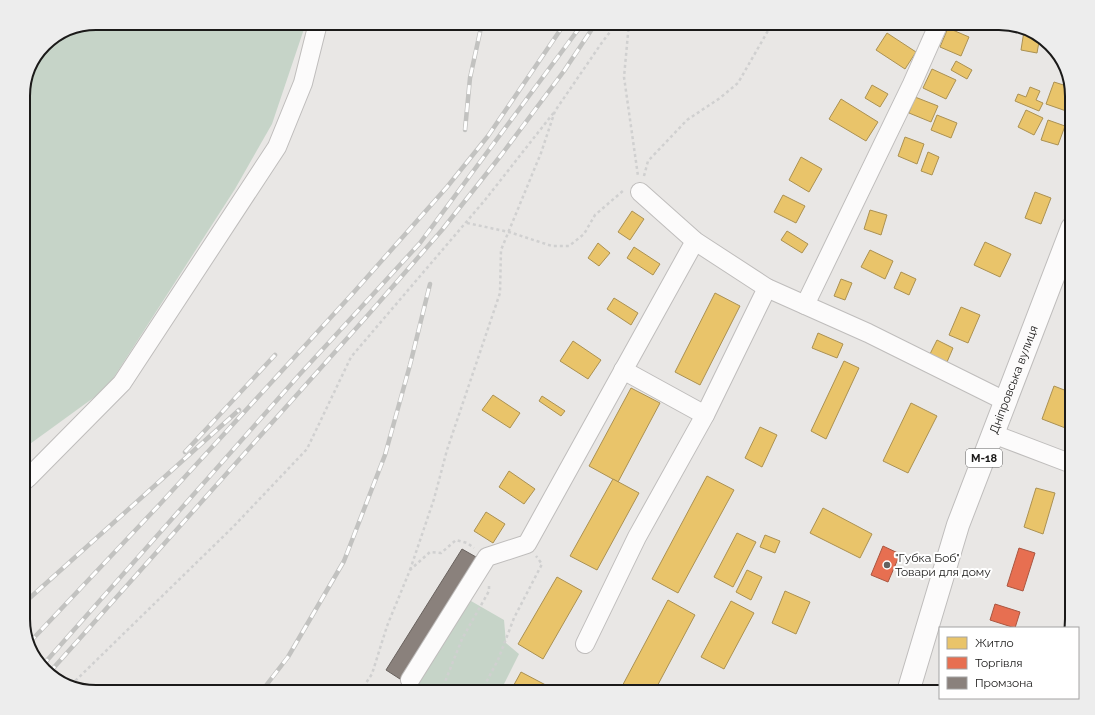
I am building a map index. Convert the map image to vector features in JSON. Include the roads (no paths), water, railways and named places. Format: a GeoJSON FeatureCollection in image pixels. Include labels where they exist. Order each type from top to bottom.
{"type":"FeatureCollection","features":[{"type":"Feature","properties":{"kind":"highway","name":"Дніпровська вулиця"},"geometry":{"type":"LineString","coordinates":[[910,685],[958,525],[1065,246]]}},
{"type":"Feature","properties":{"kind":"street"},"geometry":{"type":"LineString","coordinates":[[30,476],[122,383],[277,147],[303,83],[316,30]]}},
{"type":"Feature","properties":{"kind":"street"},"geometry":{"type":"LineString","coordinates":[[805,305],[912,84],[936,30]]}},
{"type":"Feature","properties":{"kind":"street"},"geometry":{"type":"LineString","coordinates":[[640,192],[694,241],[767,288],[868,333],[1006,401]]}},
{"type":"Feature","properties":{"kind":"street"},"geometry":{"type":"LineString","coordinates":[[410,680],[488,557],[527,544],[694,241]]}},
{"type":"Feature","properties":{"kind":"street"},"geometry":{"type":"LineString","coordinates":[[585,644],[637,537],[705,415],[767,288]]}},
{"type":"Feature","properties":{"kind":"street"},"geometry":{"type":"LineString","coordinates":[[623,370],[705,415]]}},
{"type":"Feature","properties":{"kind":"street"},"geometry":{"type":"LineString","coordinates":[[993,434],[1065,461]]}},
{"type":"Feature","properties":{"kind":"railway"},"geometry":{"type":"LineString","coordinates":[[465,130],[470,78],[480,30]]}},
{"type":"Feature","properties":{"kind":"railway"},"geometry":{"type":"LineString","coordinates":[[33,639],[161,503],[354,292],[447,187],[488,136],[560,30]]}},
{"type":"Feature","properties":{"kind":"railway"},"geometry":{"type":"LineString","coordinates":[[46,662],[300,374],[420,243],[578,30]]}},
{"type":"Feature","properties":{"kind":"railway"},"geometry":{"type":"LineString","coordinates":[[53,669],[442,230],[502,154],[564,71],[591,30]]}},
{"type":"Feature","properties":{"kind":"railway"},"geometry":{"type":"LineString","coordinates":[[266,685],[288,657],[344,561],[385,455],[410,365],[430,284]]}},
{"type":"Feature","properties":{"kind":"railway"},"geometry":{"type":"LineString","coordinates":[[185,452],[275,355]]}},
{"type":"Feature","properties":{"kind":"railway"},"geometry":{"type":"LineString","coordinates":[[30,598],[239,410]]}},
{"type":"Feature","properties":{"kind":"place","name":"\"Губка Боб\" Товари для дому"},"geometry":{"type":"Point","coordinates":[887,565]}}]}
